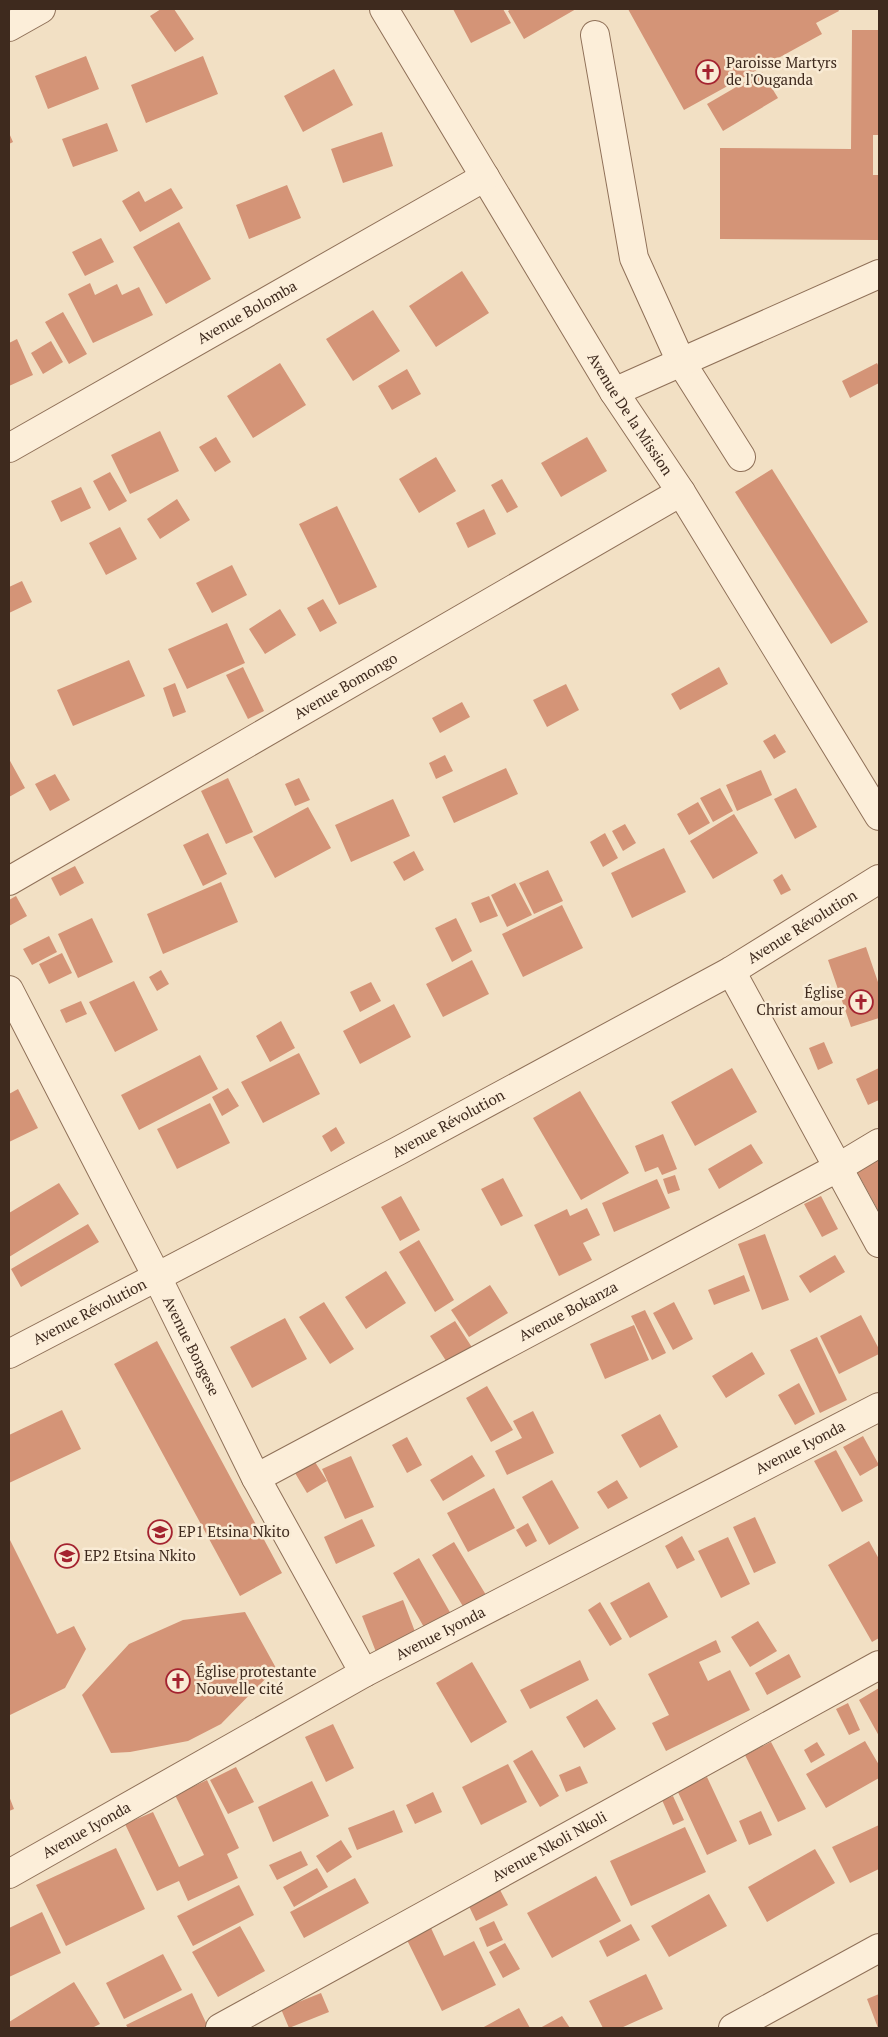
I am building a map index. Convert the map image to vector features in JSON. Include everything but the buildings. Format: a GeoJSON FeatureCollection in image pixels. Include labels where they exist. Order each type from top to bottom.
{"type":"FeatureCollection","features":[{"type":"Feature","properties":{"kind":"street"},"geometry":{"type":"LineString","coordinates":[[9,27],[41,9]]}},
{"type":"Feature","properties":{"kind":"street","name":"Avenue De la Mission"},"geometry":{"type":"LineString","coordinates":[[384,9],[614,392],[681,492],[879,816]]}},
{"type":"Feature","properties":{"kind":"street"},"geometry":{"type":"LineString","coordinates":[[595,35],[634,258],[681,362],[741,457]]}},
{"type":"Feature","properties":{"kind":"street","name":"Avenue Bolomba"},"geometry":{"type":"LineString","coordinates":[[9,448],[485,177]]}},
{"type":"Feature","properties":{"kind":"street"},"geometry":{"type":"LineString","coordinates":[[614,392],[879,274]]}},
{"type":"Feature","properties":{"kind":"street","name":"Avenue Bomongo"},"geometry":{"type":"LineString","coordinates":[[9,881],[681,492]]}},
{"type":"Feature","properties":{"kind":"street","name":"Avenue Révolution"},"geometry":{"type":"LineString","coordinates":[[9,1354],[398,1152],[731,971],[879,879]]}},
{"type":"Feature","properties":{"kind":"street"},"geometry":{"type":"LineString","coordinates":[[731,971],[879,1243]]}},
{"type":"Feature","properties":{"kind":"street","name":"Avenue Bongese"},"geometry":{"type":"LineString","coordinates":[[9,990],[158,1277],[256,1478],[364,1673]]}},
{"type":"Feature","properties":{"kind":"street","name":"Avenue Bokanza"},"geometry":{"type":"LineString","coordinates":[[256,1478],[839,1167],[879,1143]]}},
{"type":"Feature","properties":{"kind":"street","name":"Avenue Iyonda"},"geometry":{"type":"LineString","coordinates":[[9,1874],[364,1673],[879,1406]]}},
{"type":"Feature","properties":{"kind":"street","name":"Avenue Nkoli Nkoli"},"geometry":{"type":"LineString","coordinates":[[220,2028],[879,1665]]}},
{"type":"Feature","properties":{"kind":"street"},"geometry":{"type":"LineString","coordinates":[[733,2028],[879,1948]]}},
{"type":"Feature","properties":{"kind":"place","name":"Paroisse Martyrs de l'Ouganda"},"geometry":{"type":"Point","coordinates":[708,72]}},
{"type":"Feature","properties":{"kind":"place","name":"Église Christ amour"},"geometry":{"type":"Point","coordinates":[861,1002]}},
{"type":"Feature","properties":{"kind":"place","name":"EP1 Etsina Nkito"},"geometry":{"type":"Point","coordinates":[160,1532]}},
{"type":"Feature","properties":{"kind":"place","name":"EP2 Etsina Nkito"},"geometry":{"type":"Point","coordinates":[67,1556]}},
{"type":"Feature","properties":{"kind":"place","name":"Église protestante Nouvelle cité"},"geometry":{"type":"Point","coordinates":[178,1681]}}]}
